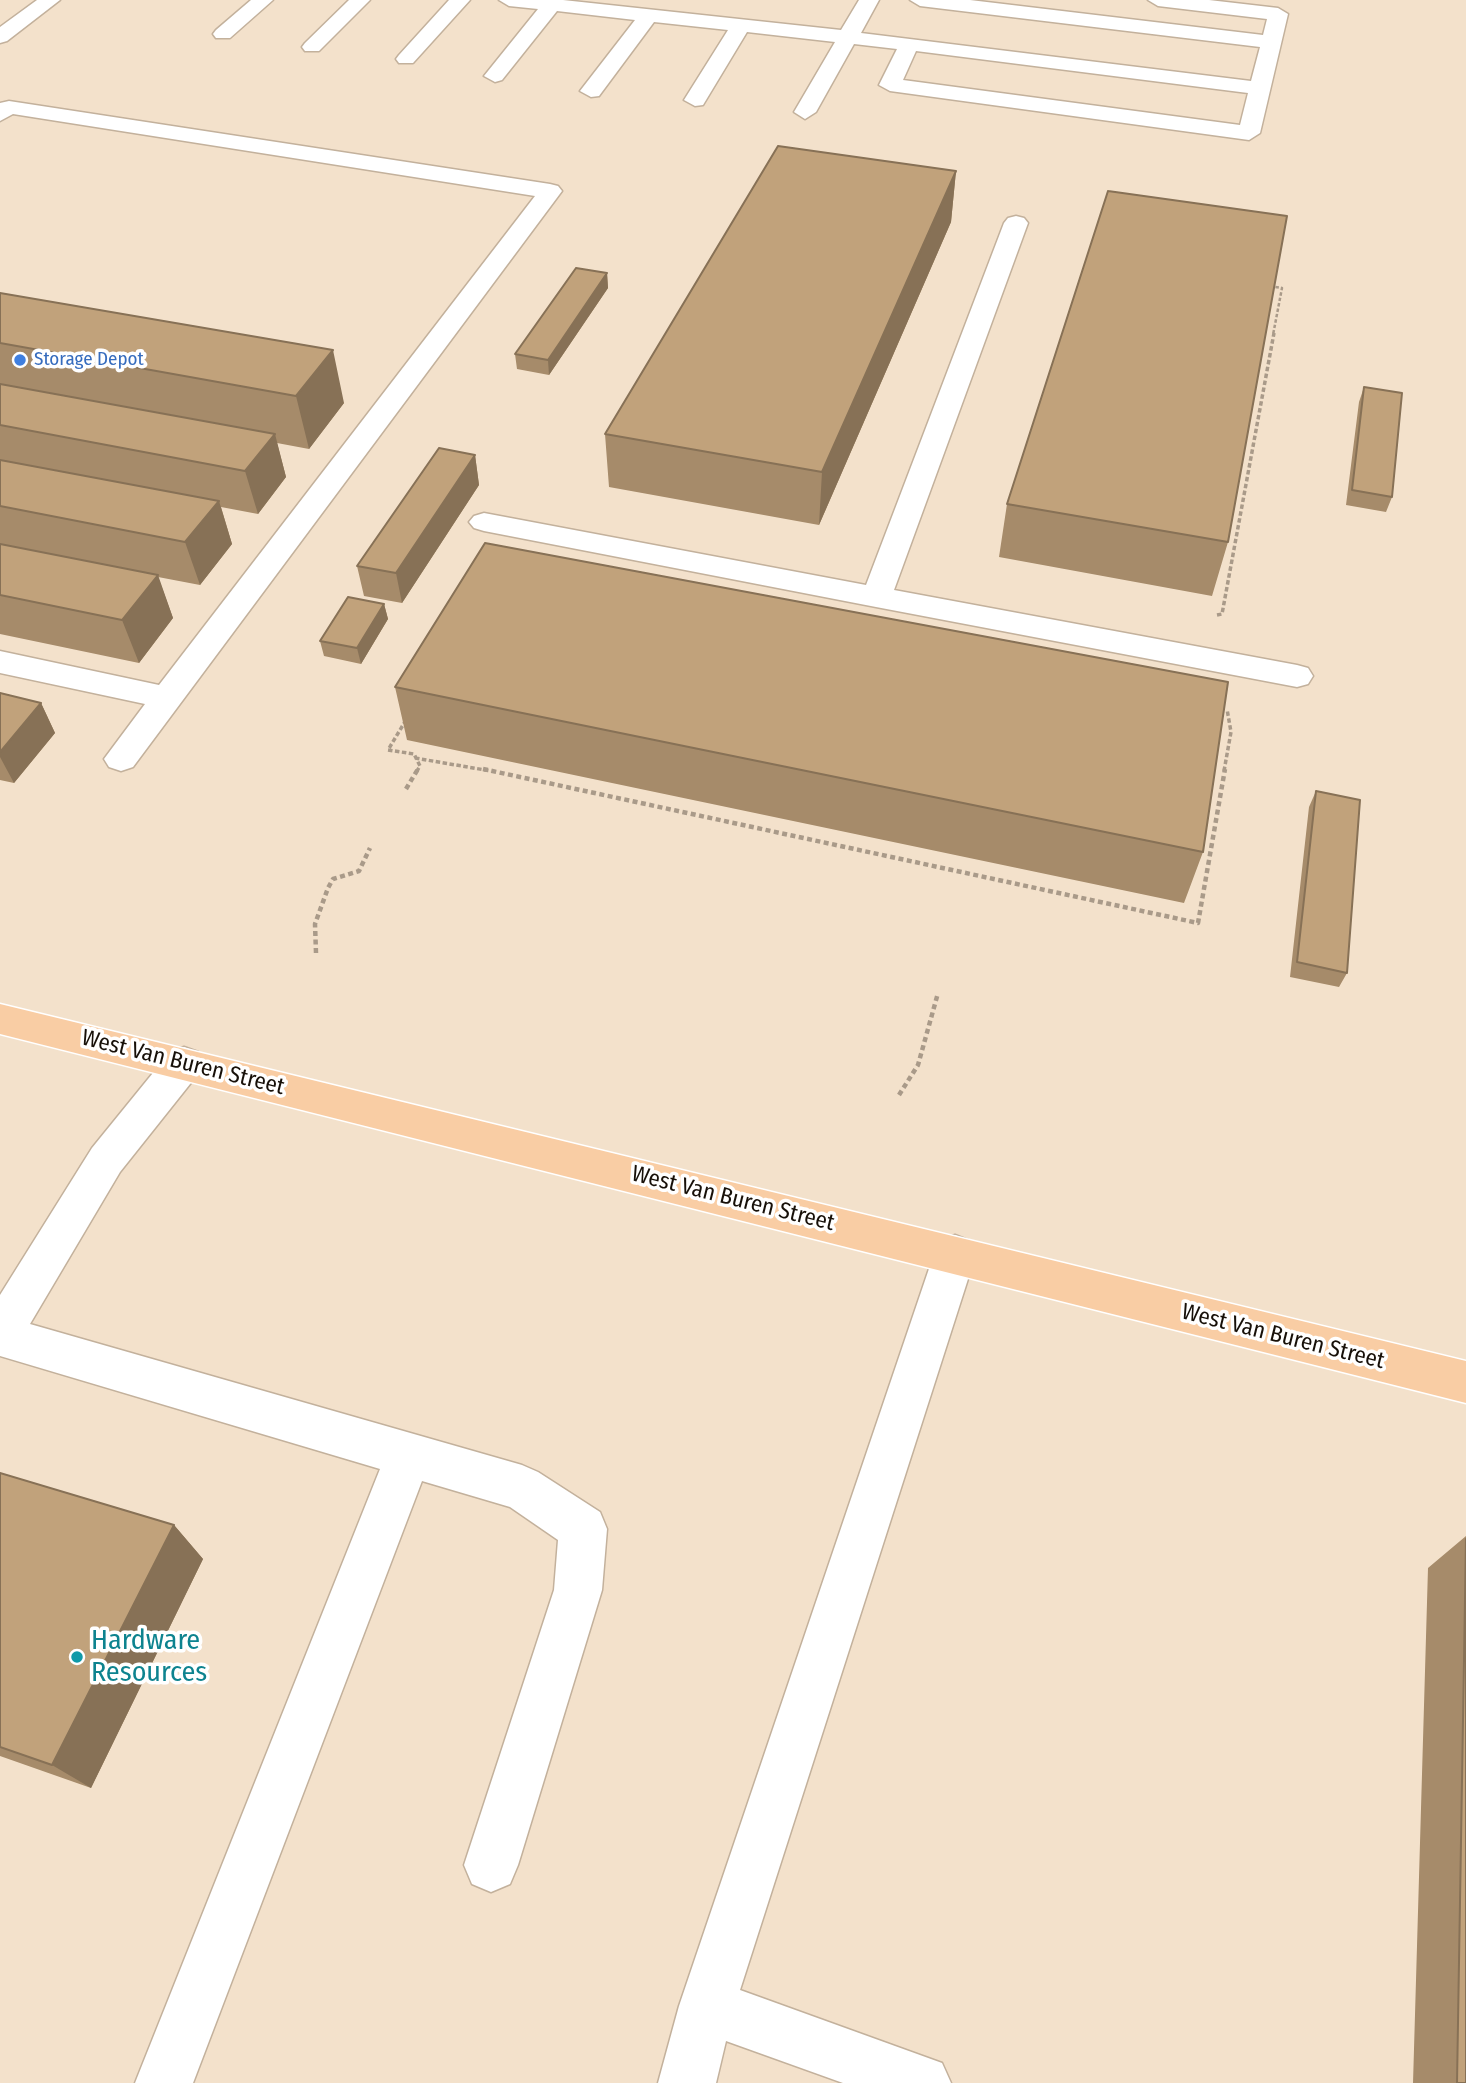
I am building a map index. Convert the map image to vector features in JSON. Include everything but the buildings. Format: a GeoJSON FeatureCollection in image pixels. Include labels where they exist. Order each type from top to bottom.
{"type":"FeatureCollection","features":[{"type":"Feature","properties":{"kind":"main road","name":"West Van Buren Street"},"geometry":{"type":"LineString","coordinates":[[0,1018],[1466,1382]]}},
{"type":"Feature","properties":{"kind":"street"},"geometry":{"type":"LineString","coordinates":[[0,37],[50,0]]}},
{"type":"Feature","properties":{"kind":"street"},"geometry":{"type":"LineString","coordinates":[[223,34],[263,0]]}},
{"type":"Feature","properties":{"kind":"street"},"geometry":{"type":"LineString","coordinates":[[312,47],[360,0]]}},
{"type":"Feature","properties":{"kind":"street"},"geometry":{"type":"LineString","coordinates":[[406,59],[460,0]]}},
{"type":"Feature","properties":{"kind":"street"},"geometry":{"type":"LineString","coordinates":[[517,0],[733,20],[846,38],[1259,88]]}},
{"type":"Feature","properties":{"kind":"street"},"geometry":{"type":"LineString","coordinates":[[805,112],[869,0]]}},
{"type":"Feature","properties":{"kind":"street"},"geometry":{"type":"LineString","coordinates":[[920,0],[1271,42]]}},
{"type":"Feature","properties":{"kind":"street"},"geometry":{"type":"LineString","coordinates":[[909,44],[890,85],[1249,133],[1278,14],[1158,0]]}},
{"type":"Feature","properties":{"kind":"street"},"geometry":{"type":"LineString","coordinates":[[495,76],[552,5]]}},
{"type":"Feature","properties":{"kind":"street"},"geometry":{"type":"LineString","coordinates":[[591,92],[635,10]]}},
{"type":"Feature","properties":{"kind":"street"},"geometry":{"type":"LineString","coordinates":[[695,100],[733,20]]}},
{"type":"Feature","properties":{"kind":"street"},"geometry":{"type":"LineString","coordinates":[[0,114],[9,107],[550,191],[121,759]]}},
{"type":"Feature","properties":{"kind":"street"},"geometry":{"type":"LineString","coordinates":[[876,597],[1016,223]]}},
{"type":"Feature","properties":{"kind":"street"},"geometry":{"type":"LineString","coordinates":[[484,522],[1297,676]]}},
{"type":"Feature","properties":{"kind":"street"},"geometry":{"type":"LineString","coordinates":[[0,662],[168,698]]}},
{"type":"Feature","properties":{"kind":"street"},"geometry":{"type":"LineString","coordinates":[[184,1063],[106,1160],[0,1335],[522,1488],[583,1530],[578,1590],[491,1865]]}},
{"type":"Feature","properties":{"kind":"street"},"geometry":{"type":"LineString","coordinates":[[687,2083],[706,2006],[955,1254]]}},
{"type":"Feature","properties":{"kind":"street"},"geometry":{"type":"LineString","coordinates":[[164,2083],[409,1454]]}},
{"type":"Feature","properties":{"kind":"street"},"geometry":{"type":"LineString","coordinates":[[706,2006],[922,2083]]}},
{"type":"Feature","properties":{"kind":"path"},"geometry":{"type":"LineString","coordinates":[[1214,615],[1222,614],[1282,288],[1269,286]]}},
{"type":"Feature","properties":{"kind":"path"},"geometry":{"type":"LineString","coordinates":[[415,758],[442,760],[1198,923],[1231,732],[1230,713],[1224,705]]}},
{"type":"Feature","properties":{"kind":"path"},"geometry":{"type":"LineString","coordinates":[[406,789],[420,766],[414,754],[388,750],[409,714]]}},
{"type":"Feature","properties":{"kind":"path"},"geometry":{"type":"LineString","coordinates":[[316,953],[315,924],[328,888],[333,879],[359,871],[370,848]]}},
{"type":"Feature","properties":{"kind":"path"},"geometry":{"type":"LineString","coordinates":[[899,1095],[918,1065],[938,993]]}},
{"type":"Feature","properties":{"kind":"place","name":"Storage Depot"},"geometry":{"type":"Point","coordinates":[20,360]}},
{"type":"Feature","properties":{"kind":"place","name":"Hardware Resources"},"geometry":{"type":"Point","coordinates":[77,1657]}}]}
